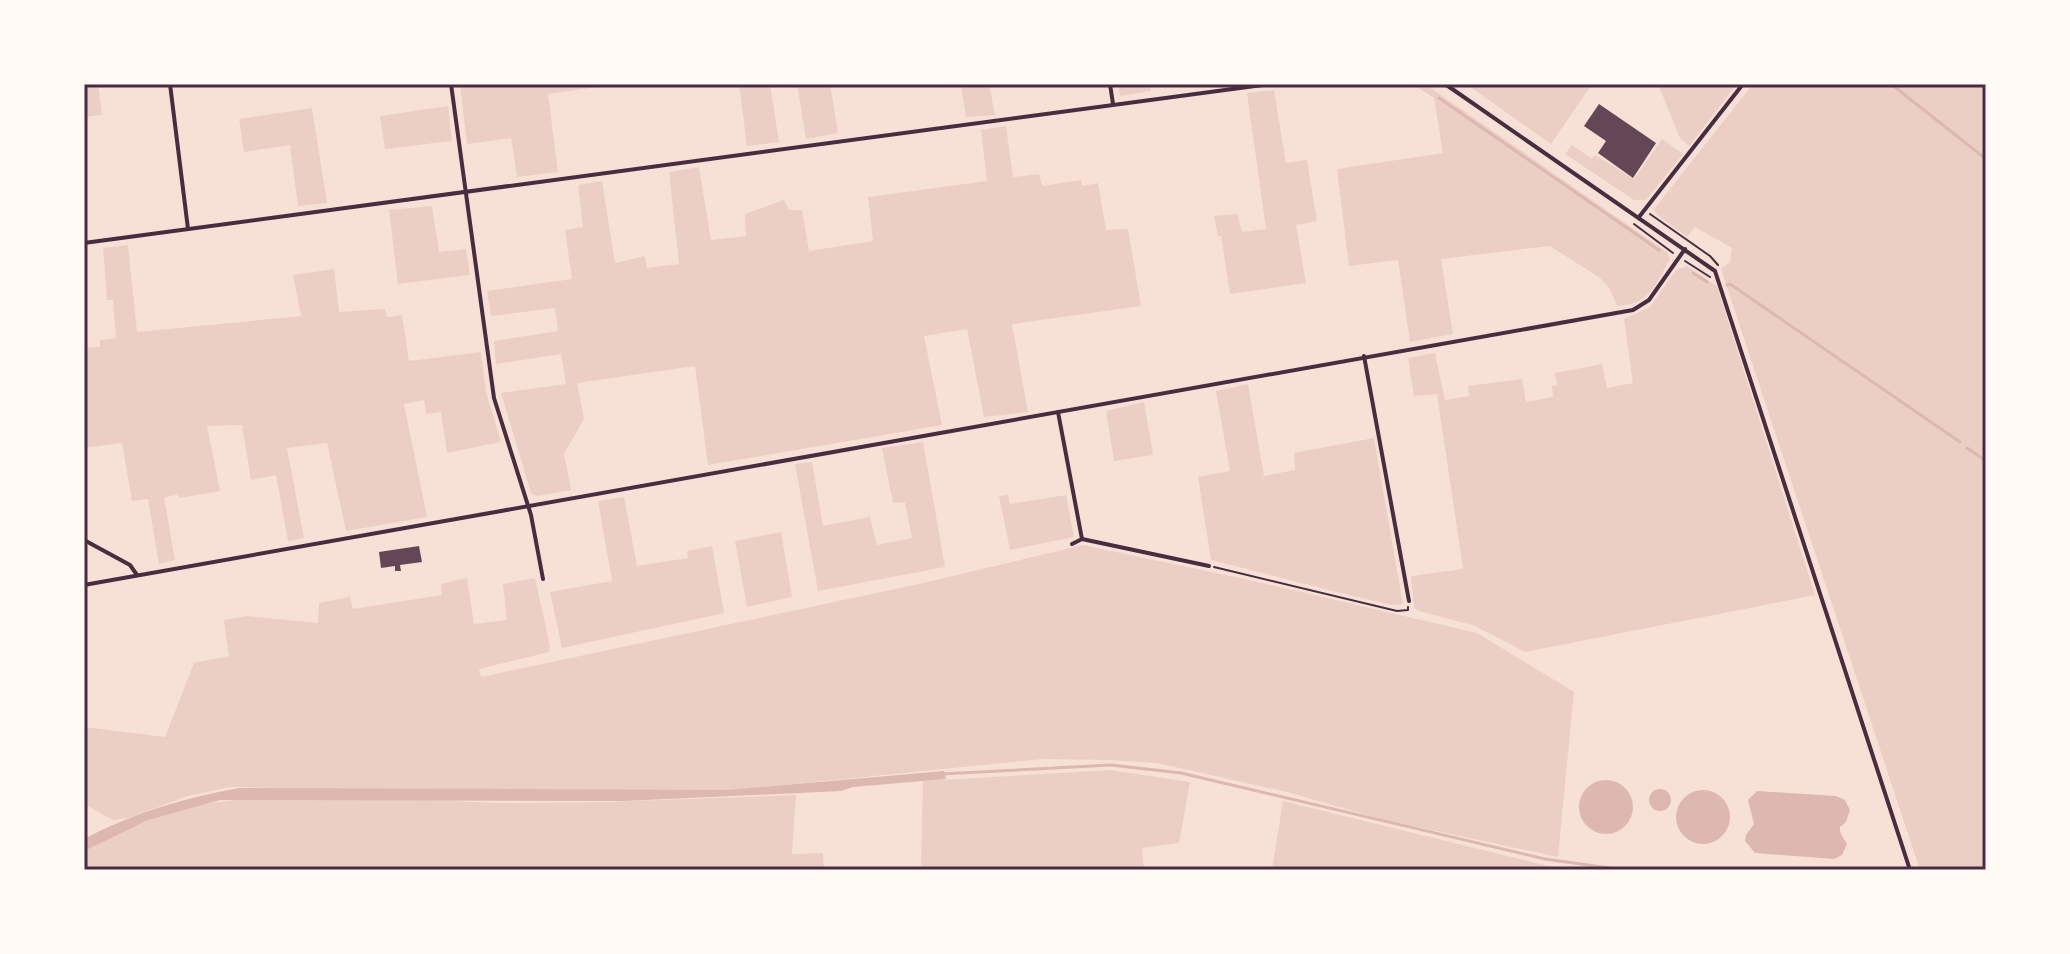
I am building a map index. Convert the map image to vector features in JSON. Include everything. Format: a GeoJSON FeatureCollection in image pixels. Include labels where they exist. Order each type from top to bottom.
{"type":"FeatureCollection","features":[{"type":"Feature","properties":{"kind":"street"},"geometry":{"type":"LineString","coordinates":[[170,84],[188,229]]}},
{"type":"Feature","properties":{"kind":"street"},"geometry":{"type":"LineString","coordinates":[[451,84],[494,398],[528,506],[543,579]]}},
{"type":"Feature","properties":{"kind":"street"},"geometry":{"type":"LineString","coordinates":[[1110,84],[1113,104]]}},
{"type":"Feature","properties":{"kind":"street"},"geometry":{"type":"LineString","coordinates":[[84,243],[1270,84]]}},
{"type":"Feature","properties":{"kind":"street"},"geometry":{"type":"LineString","coordinates":[[1445,84],[1718,271],[1910,870]]}},
{"type":"Feature","properties":{"kind":"street"},"geometry":{"type":"LineString","coordinates":[[1639,217],[1743,84]]}},
{"type":"Feature","properties":{"kind":"street"},"geometry":{"type":"LineString","coordinates":[[84,585],[1633,310],[1649,300],[1685,249]]}},
{"type":"Feature","properties":{"kind":"street"},"geometry":{"type":"LineString","coordinates":[[1364,356],[1409,601]]}},
{"type":"Feature","properties":{"kind":"street"},"geometry":{"type":"LineString","coordinates":[[1058,412],[1082,539]]}},
{"type":"Feature","properties":{"kind":"street"},"geometry":{"type":"LineString","coordinates":[[1072,544],[1082,539],[1209,566]]}},
{"type":"Feature","properties":{"kind":"street"},"geometry":{"type":"LineString","coordinates":[[84,540],[130,565],[137,575]]}},
{"type":"Feature","properties":{"kind":"path"},"geometry":{"type":"LineString","coordinates":[[1645,210],[1710,256],[1718,271]]}},
{"type":"Feature","properties":{"kind":"path"},"geometry":{"type":"LineString","coordinates":[[1633,225],[1674,253]]}},
{"type":"Feature","properties":{"kind":"path"},"geometry":{"type":"LineString","coordinates":[[1687,262],[1715,281]]}},
{"type":"Feature","properties":{"kind":"path"},"geometry":{"type":"LineString","coordinates":[[1209,566],[1397,611],[1408,610]]}},
{"type":"Feature","properties":{"kind":"shaded area"},"geometry":{"type":"Polygon","coordinates":[[[84,84],[98,84],[102,115],[84,117],[84,84]]]}},
{"type":"Feature","properties":{"kind":"shaded area"},"geometry":{"type":"Polygon","coordinates":[[[619,84],[548,94],[558,172],[517,177],[511,138],[467,144],[460,85],[619,84]]]}},
{"type":"Feature","properties":{"kind":"shaded area"},"geometry":{"type":"Polygon","coordinates":[[[739,84],[770,84],[779,142],[747,146],[739,84]]]}},
{"type":"Feature","properties":{"kind":"shaded area"},"geometry":{"type":"Polygon","coordinates":[[[797,84],[830,84],[838,133],[806,139],[797,84]]]}},
{"type":"Feature","properties":{"kind":"shaded area"},"geometry":{"type":"Polygon","coordinates":[[[961,84],[989,84],[995,115],[966,117],[961,84]]]}},
{"type":"Feature","properties":{"kind":"shaded area"},"geometry":{"type":"Polygon","coordinates":[[[1118,84],[1149,84],[1151,91],[1120,96],[1118,84]]]}},
{"type":"Feature","properties":{"kind":"shaded area"},"geometry":{"type":"Polygon","coordinates":[[[1412,84],[1425,84],[1667,252],[1670,259],[1650,292],[1637,302],[1617,306],[1610,289],[1600,278],[1550,246],[1441,259],[1453,334],[1410,342],[1398,260],[1349,266],[1337,169],[1443,153],[1434,98],[1412,84]]]}},
{"type":"Feature","properties":{"kind":"shaded area"},"geometry":{"type":"Polygon","coordinates":[[[1466,84],[1592,84],[1551,144],[1466,84]]]}},
{"type":"Feature","properties":{"kind":"shaded area"},"geometry":{"type":"Polygon","coordinates":[[[1658,84],[1737,84],[1689,146],[1680,138],[1658,84]]]}},
{"type":"Feature","properties":{"kind":"shaded area"},"geometry":{"type":"Polygon","coordinates":[[[1753,84],[1986,84],[1986,870],[1920,870],[1721,269],[1730,262],[1732,248],[1695,227],[1687,237],[1656,214],[1654,209],[1753,84]]]}},
{"type":"Feature","properties":{"kind":"shaded area"},"geometry":{"type":"Polygon","coordinates":[[[1274,90],[1286,163],[1307,160],[1317,221],[1296,225],[1306,283],[1230,294],[1221,236],[1218,236],[1214,216],[1237,214],[1242,232],[1266,229],[1247,93],[1274,90]]]}},
{"type":"Feature","properties":{"kind":"shaded area"},"geometry":{"type":"Polygon","coordinates":[[[448,106],[452,141],[385,149],[380,116],[448,106]]]}},
{"type":"Feature","properties":{"kind":"shaded area"},"geometry":{"type":"Polygon","coordinates":[[[312,108],[327,203],[298,206],[290,145],[244,152],[239,119],[312,108]]]}},
{"type":"Feature","properties":{"kind":"shaded area"},"geometry":{"type":"Polygon","coordinates":[[[1006,126],[1013,177],[1039,174],[1042,186],[1081,180],[1082,186],[1098,183],[1106,230],[1128,229],[1141,306],[1012,324],[1028,412],[984,417],[967,329],[924,336],[942,425],[708,465],[695,366],[577,383],[584,419],[564,454],[571,490],[537,496],[531,493],[501,393],[566,384],[561,354],[496,364],[494,341],[558,331],[555,308],[491,316],[487,291],[572,279],[565,230],[583,227],[578,185],[602,181],[615,263],[645,256],[647,268],[679,264],[669,172],[699,167],[711,240],[746,236],[745,214],[784,200],[789,210],[802,210],[809,251],[873,241],[868,197],[987,181],[981,130],[1006,126]]]}},
{"type":"Feature","properties":{"kind":"shaded area"},"geometry":{"type":"Polygon","coordinates":[[[1662,139],[1683,154],[1646,200],[1634,200],[1565,154],[1572,145],[1592,159],[1595,155],[1634,179],[1662,139]]]}},
{"type":"Feature","properties":{"kind":"shaded area"},"geometry":{"type":"Polygon","coordinates":[[[432,206],[439,252],[466,249],[470,275],[398,284],[389,210],[432,206]]]}},
{"type":"Feature","properties":{"kind":"shaded area"},"geometry":{"type":"Polygon","coordinates":[[[128,245],[137,332],[301,316],[293,275],[334,269],[339,312],[385,309],[387,317],[402,315],[409,361],[481,352],[486,392],[501,442],[447,453],[441,412],[426,414],[424,400],[404,404],[427,517],[346,531],[327,443],[287,448],[304,538],[288,541],[276,475],[251,480],[242,425],[207,426],[220,491],[164,498],[175,560],[159,564],[148,499],[132,501],[122,443],[84,448],[84,348],[100,347],[100,340],[116,338],[113,300],[107,300],[103,248],[128,245]]]}},
{"type":"Feature","properties":{"kind":"shaded area"},"geometry":{"type":"Polygon","coordinates":[[[1687,266],[1717,286],[1815,595],[1525,652],[1473,625],[1418,611],[1414,607],[1411,576],[1463,569],[1437,394],[1414,396],[1408,358],[1435,353],[1445,400],[1469,396],[1468,386],[1522,379],[1526,402],[1553,397],[1552,386],[1557,385],[1555,373],[1602,364],[1607,388],[1633,383],[1624,319],[1650,307],[1676,270],[1687,266]]]}},
{"type":"Feature","properties":{"kind":"shaded area"},"geometry":{"type":"Polygon","coordinates":[[[1248,384],[1264,476],[1295,470],[1294,453],[1374,438],[1403,604],[1391,605],[1211,560],[1198,477],[1230,471],[1216,391],[1248,384]]]}},
{"type":"Feature","properties":{"kind":"shaded area"},"geometry":{"type":"Polygon","coordinates":[[[1144,402],[1153,455],[1114,461],[1106,411],[1144,402]]]}},
{"type":"Feature","properties":{"kind":"shaded area"},"geometry":{"type":"Polygon","coordinates":[[[923,442],[945,567],[818,591],[795,464],[812,462],[823,526],[870,517],[877,545],[912,538],[905,502],[893,503],[882,448],[923,442]]]}},
{"type":"Feature","properties":{"kind":"shaded area"},"geometry":{"type":"Polygon","coordinates":[[[1008,495],[1010,504],[1066,495],[1074,537],[1010,550],[999,496],[1008,495]]]}},
{"type":"Feature","properties":{"kind":"shaded area"},"geometry":{"type":"Polygon","coordinates":[[[624,497],[637,566],[688,558],[687,551],[712,546],[724,613],[562,648],[550,592],[612,581],[598,501],[624,497]]]}},
{"type":"Feature","properties":{"kind":"shaded area"},"geometry":{"type":"Polygon","coordinates":[[[781,532],[792,597],[747,607],[735,541],[781,532]]]}},
{"type":"Feature","properties":{"kind":"shaded area"},"geometry":{"type":"Polygon","coordinates":[[[1083,545],[1477,633],[1574,692],[1558,857],[1385,820],[1287,792],[1157,763],[1110,760],[1043,759],[725,791],[230,787],[188,796],[128,818],[113,820],[84,804],[84,727],[165,737],[194,663],[229,656],[224,620],[247,616],[318,623],[319,603],[350,597],[353,609],[442,595],[441,584],[467,578],[474,624],[507,620],[503,584],[535,578],[549,652],[479,669],[481,677],[919,584],[1083,545]]]}},
{"type":"Feature","properties":{"kind":"shaded area"},"geometry":{"type":"Polygon","coordinates":[[[1110,770],[1190,782],[1179,843],[1142,848],[1144,870],[921,870],[923,781],[1110,770]]]}},
{"type":"Feature","properties":{"kind":"shaded area"},"geometry":{"type":"Polygon","coordinates":[[[944,771],[946,779],[853,787],[841,791],[624,801],[220,800],[148,820],[84,851],[84,839],[121,821],[179,802],[239,788],[728,790],[944,771]]]}},
{"type":"Feature","properties":{"kind":"shaded area"},"geometry":{"type":"Polygon","coordinates":[[[1606,780],[1625,788],[1633,807],[1625,826],[1606,834],[1587,826],[1579,807],[1587,788],[1606,780]]]}},
{"type":"Feature","properties":{"kind":"shaded area"},"geometry":{"type":"Polygon","coordinates":[[[1660,789],[1668,792],[1671,800],[1668,808],[1660,811],[1652,808],[1649,800],[1652,792],[1660,789]]]}},
{"type":"Feature","properties":{"kind":"shaded area"},"geometry":{"type":"Polygon","coordinates":[[[1703,790],[1722,798],[1730,817],[1722,836],[1703,844],[1684,836],[1676,817],[1684,798],[1703,790]]]}},
{"type":"Feature","properties":{"kind":"shaded area"},"geometry":{"type":"Polygon","coordinates":[[[1757,791],[1836,796],[1845,800],[1850,810],[1846,822],[1840,827],[1847,844],[1842,855],[1834,859],[1755,853],[1745,841],[1754,824],[1748,800],[1757,791]]]}},
{"type":"Feature","properties":{"kind":"shaded area"},"geometry":{"type":"Polygon","coordinates":[[[796,795],[792,854],[823,853],[824,870],[84,870],[84,850],[108,835],[186,806],[253,798],[358,797],[497,803],[796,795]]]}},
{"type":"Feature","properties":{"kind":"shaded area"},"geometry":{"type":"Polygon","coordinates":[[[1283,801],[1557,868],[1557,870],[1272,870],[1283,801]]]}},
{"type":"Feature","properties":{"kind":"building"},"geometry":{"type":"Polygon","coordinates":[[[1599,104],[1656,143],[1633,178],[1598,153],[1606,141],[1584,126],[1599,104]]]}},
{"type":"Feature","properties":{"kind":"building"},"geometry":{"type":"Polygon","coordinates":[[[419,546],[422,562],[400,565],[401,571],[395,571],[395,566],[381,568],[379,552],[419,546]]]}},
{"type":"Feature","properties":{"kind":"waterway"},"geometry":{"type":"LineString","coordinates":[[1891,84],[1986,159]]}},
{"type":"Feature","properties":{"kind":"waterway"},"geometry":{"type":"LineString","coordinates":[[1439,98],[1659,250]]}},
{"type":"Feature","properties":{"kind":"waterway"},"geometry":{"type":"LineString","coordinates":[[1693,273],[1707,282]]}},
{"type":"Feature","properties":{"kind":"waterway"},"geometry":{"type":"LineString","coordinates":[[1727,285],[1730,284],[1960,442]]}},
{"type":"Feature","properties":{"kind":"waterway"},"geometry":{"type":"LineString","coordinates":[[1967,448],[1986,461]]}},
{"type":"Feature","properties":{"kind":"waterway"},"geometry":{"type":"LineString","coordinates":[[941,774],[1111,765],[1181,773],[1545,859],[1624,870]]}}]}
